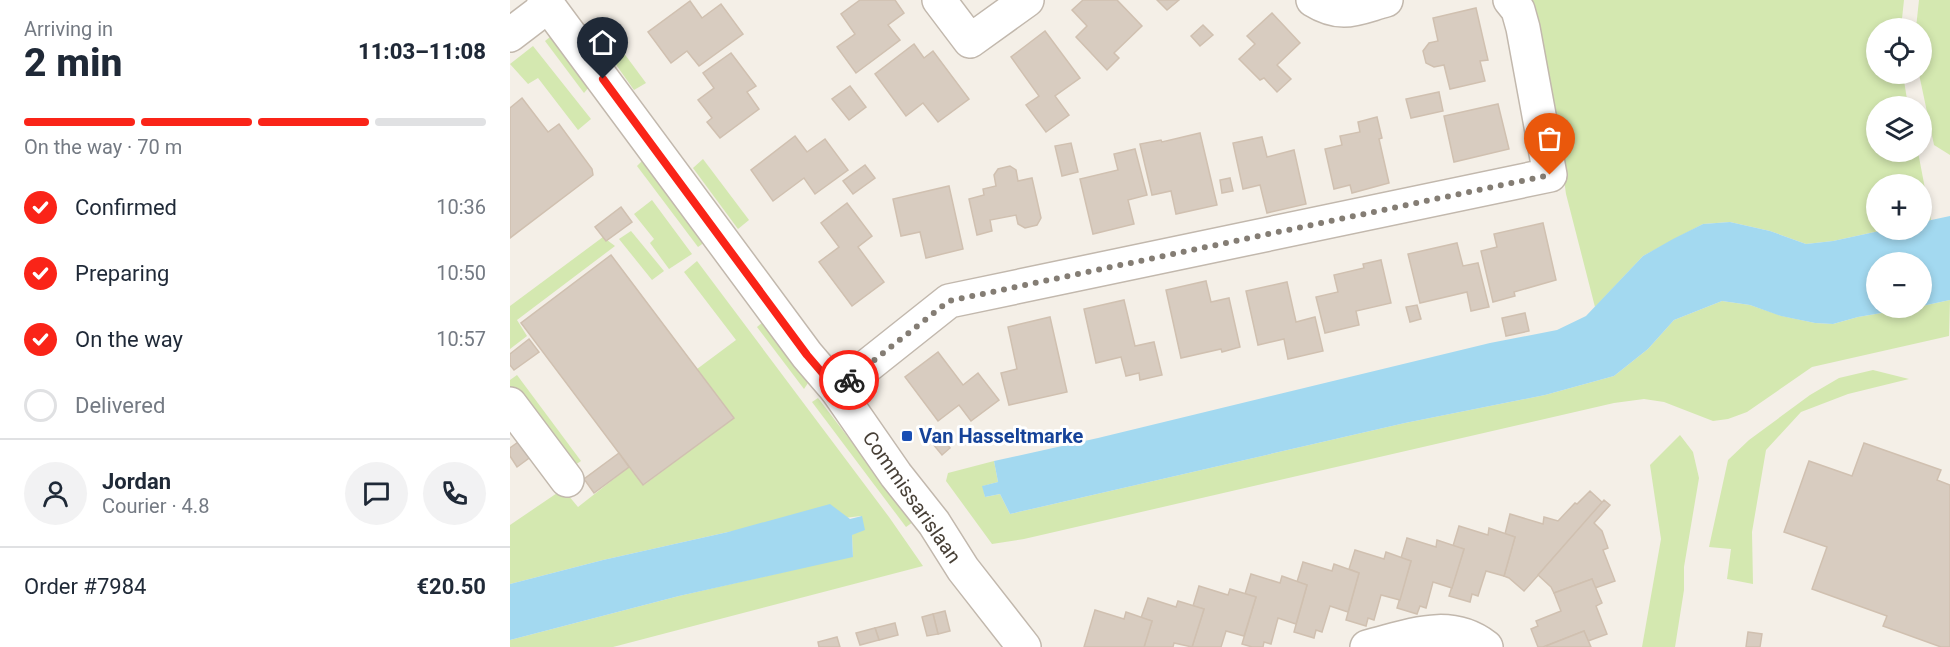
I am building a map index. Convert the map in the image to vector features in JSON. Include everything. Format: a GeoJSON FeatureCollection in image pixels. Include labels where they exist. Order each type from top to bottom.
{"type":"FeatureCollection","features":[{"type":"Feature","properties":{"kind":"street"},"geometry":{"type":"LineString","coordinates":[[939,0],[970,41],[1027,0]]}},
{"type":"Feature","properties":{"kind":"street"},"geometry":{"type":"LineString","coordinates":[[1313,0],[1328,9],[1345,11],[1386,0]]}},
{"type":"Feature","properties":{"kind":"street"},"geometry":{"type":"LineString","coordinates":[[837,390],[949,301],[1550,175],[1522,27],[1518,10],[1510,0]]}},
{"type":"Feature","properties":{"kind":"street"},"geometry":{"type":"LineString","coordinates":[[510,35],[546,3]]}},
{"type":"Feature","properties":{"kind":"street","name":"Commissarislaan"},"geometry":{"type":"LineString","coordinates":[[546,3],[807,355],[837,390],[896,475],[934,523],[963,569],[1024,647]]}},
{"type":"Feature","properties":{"kind":"street"},"geometry":{"type":"LineString","coordinates":[[510,404],[567,480]]}},
{"type":"Feature","properties":{"kind":"street"},"geometry":{"type":"LineString","coordinates":[[1367,647],[1437,630],[1461,633],[1486,647]]}},
{"type":"Feature","properties":{"kind":"green space"},"geometry":{"type":"Polygon","coordinates":[[[1526,0],[1904,0],[1902,18],[1866,18],[1866,84],[1905,84],[1906,96],[1866,96],[1866,162],[1920,162],[1922,174],[1866,174],[1866,234],[1806,244],[1770,231],[1730,222],[1703,224],[1643,256],[1595,307],[1566,194],[1560,151],[1526,0]]]}},
{"type":"Feature","properties":{"kind":"green space"},"geometry":{"type":"Polygon","coordinates":[[[1919,0],[1950,0],[1950,155],[1934,145],[1932,96],[1924,96],[1921,84],[1932,84],[1932,18],[1917,18],[1919,0]]]}},
{"type":"Feature","properties":{"kind":"green space"},"geometry":{"type":"Polygon","coordinates":[[[606,29],[646,83],[634,90],[597,38],[606,29]]]}},
{"type":"Feature","properties":{"kind":"green space"},"geometry":{"type":"Polygon","coordinates":[[[550,37],[589,87],[584,93],[545,41],[550,37]]]}},
{"type":"Feature","properties":{"kind":"green space"},"geometry":{"type":"Polygon","coordinates":[[[533,46],[591,119],[578,130],[538,78],[528,84],[510,64],[533,46]]]}},
{"type":"Feature","properties":{"kind":"green space"},"geometry":{"type":"Polygon","coordinates":[[[703,159],[749,220],[738,229],[693,168],[703,159]]]}},
{"type":"Feature","properties":{"kind":"green space"},"geometry":{"type":"Polygon","coordinates":[[[643,160],[705,242],[698,247],[637,166],[643,160]]]}},
{"type":"Feature","properties":{"kind":"green space"},"geometry":{"type":"Polygon","coordinates":[[[652,200],[692,254],[669,269],[650,243],[654,239],[634,214],[652,200]]]}},
{"type":"Feature","properties":{"kind":"green space"},"geometry":{"type":"Polygon","coordinates":[[[631,231],[664,271],[652,280],[619,239],[631,231]]]}},
{"type":"Feature","properties":{"kind":"green space"},"geometry":{"type":"Polygon","coordinates":[[[603,237],[615,246],[517,320],[527,336],[510,349],[510,306],[603,237]]]}},
{"type":"Feature","properties":{"kind":"green space"},"geometry":{"type":"Polygon","coordinates":[[[697,261],[889,517],[923,566],[613,647],[510,647],[510,640],[679,596],[853,556],[852,535],[861,516],[728,532],[510,584],[510,525],[563,489],[578,507],[629,467],[644,485],[733,418],[697,369],[736,340],[684,272],[697,261]]]}},
{"type":"Feature","properties":{"kind":"green space"},"geometry":{"type":"Polygon","coordinates":[[[1950,300],[1949,336],[1812,367],[1747,412],[1728,419],[1713,421],[1664,402],[1644,399],[1614,403],[1024,539],[992,544],[946,481],[948,473],[994,461],[998,482],[983,486],[985,497],[1000,494],[1010,514],[1405,423],[1545,395],[1614,376],[1648,349],[1674,320],[1722,301],[1750,305],[1782,316],[1815,323],[1833,324],[1866,316],[1866,318],[1932,318],[1932,304],[1950,300]]]}},
{"type":"Feature","properties":{"kind":"green space"},"geometry":{"type":"Polygon","coordinates":[[[763,322],[808,383],[804,389],[757,327],[763,322]]]}},
{"type":"Feature","properties":{"kind":"green space"},"geometry":{"type":"Polygon","coordinates":[[[1873,370],[1909,379],[1848,394],[1801,412],[1766,450],[1752,532],[1753,584],[1727,579],[1731,549],[1709,547],[1728,460],[1749,440],[1810,395],[1839,378],[1873,370]]]}},
{"type":"Feature","properties":{"kind":"green space"},"geometry":{"type":"Polygon","coordinates":[[[517,375],[581,461],[569,469],[510,388],[510,380],[517,375]]]}},
{"type":"Feature","properties":{"kind":"green space"},"geometry":{"type":"Polygon","coordinates":[[[818,398],[913,522],[906,527],[812,402],[818,398]]]}},
{"type":"Feature","properties":{"kind":"green space"},"geometry":{"type":"Polygon","coordinates":[[[1680,435],[1693,452],[1699,478],[1684,567],[1684,590],[1675,647],[1642,647],[1661,539],[1650,465],[1680,435]]]}},
{"type":"Feature","properties":{"kind":"water"},"geometry":{"type":"Polygon","coordinates":[[[1950,216],[1950,300],[1932,304],[1932,252],[1866,252],[1866,316],[1833,324],[1815,323],[1781,316],[1750,305],[1722,301],[1674,320],[1648,349],[1614,376],[1545,395],[1405,423],[1010,514],[1000,494],[985,497],[982,486],[998,482],[994,461],[1490,343],[1557,330],[1586,316],[1643,256],[1703,224],[1730,222],[1770,231],[1806,244],[1866,234],[1866,240],[1932,240],[1932,220],[1950,216]]]}},
{"type":"Feature","properties":{"kind":"water"},"geometry":{"type":"Polygon","coordinates":[[[830,504],[850,519],[862,516],[865,530],[852,535],[853,557],[679,596],[510,640],[510,584],[728,532],[830,504]]]}},
{"type":"Feature","properties":{"kind":"building"},"geometry":{"type":"Polygon","coordinates":[[[860,0],[895,0],[904,13],[888,25],[900,40],[856,73],[837,47],[855,34],[841,14],[860,0]]]}},
{"type":"Feature","properties":{"kind":"building"},"geometry":{"type":"Polygon","coordinates":[[[1083,0],[1117,0],[1142,26],[1114,53],[1119,58],[1107,70],[1076,37],[1087,26],[1072,10],[1083,0]]]}},
{"type":"Feature","properties":{"kind":"building"},"geometry":{"type":"Polygon","coordinates":[[[1157,0],[1179,0],[1167,10],[1157,0]]]}},
{"type":"Feature","properties":{"kind":"building"},"geometry":{"type":"Polygon","coordinates":[[[690,1],[702,18],[721,4],[743,34],[699,66],[687,51],[671,63],[648,32],[690,1]]]}},
{"type":"Feature","properties":{"kind":"building"},"geometry":{"type":"Polygon","coordinates":[[[1476,8],[1488,60],[1480,61],[1485,81],[1450,89],[1444,65],[1434,67],[1426,63],[1423,51],[1429,43],[1438,41],[1433,18],[1476,8]]]}},
{"type":"Feature","properties":{"kind":"building"},"geometry":{"type":"Polygon","coordinates":[[[1272,13],[1300,43],[1277,65],[1291,79],[1277,92],[1264,78],[1260,80],[1239,59],[1255,44],[1247,36],[1272,13]]]}},
{"type":"Feature","properties":{"kind":"building"},"geometry":{"type":"Polygon","coordinates":[[[1203,25],[1213,35],[1200,46],[1191,36],[1203,25]]]}},
{"type":"Feature","properties":{"kind":"building"},"geometry":{"type":"Polygon","coordinates":[[[1045,31],[1080,78],[1055,96],[1069,115],[1046,132],[1026,105],[1039,96],[1011,57],[1045,31]]]}},
{"type":"Feature","properties":{"kind":"building"},"geometry":{"type":"Polygon","coordinates":[[[914,44],[924,58],[933,51],[969,99],[938,122],[923,103],[906,116],[875,74],[914,44]]]}},
{"type":"Feature","properties":{"kind":"building"},"geometry":{"type":"Polygon","coordinates":[[[731,53],[756,86],[747,92],[759,109],[720,138],[707,122],[712,118],[698,100],[714,88],[703,73],[731,53]]]}},
{"type":"Feature","properties":{"kind":"building"},"geometry":{"type":"Polygon","coordinates":[[[850,86],[866,107],[849,120],[832,99],[850,86]]]}},
{"type":"Feature","properties":{"kind":"building"},"geometry":{"type":"Polygon","coordinates":[[[1439,92],[1443,111],[1411,118],[1406,99],[1439,92]]]}},
{"type":"Feature","properties":{"kind":"building"},"geometry":{"type":"Polygon","coordinates":[[[522,98],[548,132],[559,124],[592,169],[593,175],[510,238],[510,108],[522,98]]]}},
{"type":"Feature","properties":{"kind":"building"},"geometry":{"type":"Polygon","coordinates":[[[1498,104],[1509,149],[1454,162],[1444,116],[1498,104]]]}},
{"type":"Feature","properties":{"kind":"building"},"geometry":{"type":"Polygon","coordinates":[[[1377,117],[1382,138],[1379,139],[1389,183],[1352,193],[1350,185],[1334,189],[1325,149],[1342,145],[1340,136],[1360,132],[1358,122],[1377,117]]]}},
{"type":"Feature","properties":{"kind":"building"},"geometry":{"type":"Polygon","coordinates":[[[1200,133],[1217,205],[1176,214],[1171,191],[1152,195],[1140,144],[1161,140],[1162,142],[1200,133]]]}},
{"type":"Feature","properties":{"kind":"building"},"geometry":{"type":"Polygon","coordinates":[[[795,136],[807,152],[825,139],[848,170],[815,194],[804,178],[773,201],[751,170],[795,136]]]}},
{"type":"Feature","properties":{"kind":"building"},"geometry":{"type":"Polygon","coordinates":[[[1262,137],[1267,157],[1294,150],[1306,204],[1267,213],[1260,185],[1243,189],[1233,143],[1262,137]]]}},
{"type":"Feature","properties":{"kind":"building"},"geometry":{"type":"Polygon","coordinates":[[[1071,143],[1078,172],[1062,176],[1055,146],[1071,143]]]}},
{"type":"Feature","properties":{"kind":"building"},"geometry":{"type":"Polygon","coordinates":[[[1135,149],[1147,195],[1128,200],[1134,224],[1093,234],[1080,179],[1118,170],[1114,154],[1135,149]]]}},
{"type":"Feature","properties":{"kind":"building"},"geometry":{"type":"Polygon","coordinates":[[[865,165],[875,178],[853,194],[843,181],[865,165]]]}},
{"type":"Feature","properties":{"kind":"building"},"geometry":{"type":"Polygon","coordinates":[[[1010,166],[1016,170],[1018,181],[1032,178],[1041,218],[1037,225],[1025,228],[1018,224],[1016,215],[990,220],[992,231],[977,235],[969,199],[984,195],[983,189],[996,186],[994,175],[998,169],[1010,166]]]}},
{"type":"Feature","properties":{"kind":"building"},"geometry":{"type":"Polygon","coordinates":[[[1230,178],[1233,191],[1222,193],[1220,180],[1230,178]]]}},
{"type":"Feature","properties":{"kind":"building"},"geometry":{"type":"Polygon","coordinates":[[[949,186],[963,249],[926,258],[920,232],[901,236],[893,199],[949,186]]]}},
{"type":"Feature","properties":{"kind":"building"},"geometry":{"type":"Polygon","coordinates":[[[847,203],[872,236],[858,247],[884,282],[852,306],[819,262],[839,247],[821,223],[847,203]]]}},
{"type":"Feature","properties":{"kind":"building"},"geometry":{"type":"Polygon","coordinates":[[[621,207],[632,222],[606,241],[595,227],[621,207]]]}},
{"type":"Feature","properties":{"kind":"building"},"geometry":{"type":"Polygon","coordinates":[[[1543,223],[1556,280],[1514,292],[1515,296],[1493,302],[1481,251],[1497,247],[1494,234],[1543,223]]]}},
{"type":"Feature","properties":{"kind":"building"},"geometry":{"type":"Polygon","coordinates":[[[1457,243],[1463,266],[1478,263],[1489,307],[1471,311],[1467,292],[1420,303],[1408,254],[1457,243]]]}},
{"type":"Feature","properties":{"kind":"building"},"geometry":{"type":"Polygon","coordinates":[[[611,255],[734,418],[643,485],[521,323],[611,255]]]}},
{"type":"Feature","properties":{"kind":"building"},"geometry":{"type":"Polygon","coordinates":[[[1381,260],[1391,303],[1356,311],[1359,325],[1325,333],[1316,297],[1338,292],[1334,275],[1364,268],[1363,264],[1381,260]]]}},
{"type":"Feature","properties":{"kind":"building"},"geometry":{"type":"Polygon","coordinates":[[[1206,281],[1211,302],[1229,298],[1240,347],[1181,358],[1166,290],[1206,281]]]}},
{"type":"Feature","properties":{"kind":"building"},"geometry":{"type":"Polygon","coordinates":[[[1287,282],[1296,322],[1315,317],[1323,351],[1288,359],[1284,339],[1258,345],[1246,291],[1287,282]]]}},
{"type":"Feature","properties":{"kind":"building"},"geometry":{"type":"Polygon","coordinates":[[[1124,300],[1135,346],[1154,342],[1162,375],[1140,380],[1139,373],[1126,376],[1121,357],[1096,363],[1084,309],[1124,300]]]}},
{"type":"Feature","properties":{"kind":"building"},"geometry":{"type":"Polygon","coordinates":[[[1417,305],[1421,319],[1410,322],[1406,307],[1417,305]]]}},
{"type":"Feature","properties":{"kind":"building"},"geometry":{"type":"Polygon","coordinates":[[[1525,313],[1529,331],[1506,336],[1502,318],[1525,313]]]}},
{"type":"Feature","properties":{"kind":"building"},"geometry":{"type":"Polygon","coordinates":[[[1050,317],[1067,392],[1009,405],[1001,373],[1017,369],[1008,327],[1050,317]]]}},
{"type":"Feature","properties":{"kind":"building"},"geometry":{"type":"Polygon","coordinates":[[[529,339],[539,352],[514,370],[510,365],[510,354],[529,339]]]}},
{"type":"Feature","properties":{"kind":"building"},"geometry":{"type":"Polygon","coordinates":[[[938,352],[963,385],[978,373],[999,400],[971,421],[959,405],[938,421],[905,377],[938,352]]]}},
{"type":"Feature","properties":{"kind":"building"},"geometry":{"type":"Polygon","coordinates":[[[525,437],[536,453],[517,467],[510,456],[510,448],[525,437]]]}},
{"type":"Feature","properties":{"kind":"building"},"geometry":{"type":"Polygon","coordinates":[[[942,437],[950,448],[942,455],[933,444],[942,437]]]}},
{"type":"Feature","properties":{"kind":"building"},"geometry":{"type":"Polygon","coordinates":[[[1864,443],[1941,470],[1937,480],[1950,485],[1950,647],[1941,647],[1883,626],[1887,616],[1812,589],[1827,547],[1784,532],[1809,461],[1852,476],[1864,443]]]}},
{"type":"Feature","properties":{"kind":"building"},"geometry":{"type":"Polygon","coordinates":[[[619,453],[629,467],[594,493],[584,479],[619,453]]]}},
{"type":"Feature","properties":{"kind":"building"},"geometry":{"type":"Polygon","coordinates":[[[1590,491],[1603,503],[1524,591],[1504,576],[1515,537],[1505,534],[1510,514],[1543,524],[1544,517],[1558,521],[1590,491]]]}},
{"type":"Feature","properties":{"kind":"building"},"geometry":{"type":"Polygon","coordinates":[[[1604,500],[1610,505],[1594,523],[1602,531],[1608,548],[1603,550],[1615,581],[1595,588],[1592,579],[1554,593],[1538,575],[1604,500]]]}},
{"type":"Feature","properties":{"kind":"building"},"geometry":{"type":"Polygon","coordinates":[[[1459,526],[1488,535],[1489,528],[1515,537],[1504,576],[1486,571],[1478,596],[1472,594],[1470,602],[1449,596],[1464,549],[1453,546],[1459,526]]]}},
{"type":"Feature","properties":{"kind":"building"},"geometry":{"type":"Polygon","coordinates":[[[1407,538],[1436,547],[1437,540],[1464,549],[1452,588],[1433,582],[1426,608],[1420,606],[1417,614],[1397,608],[1411,561],[1401,558],[1407,538]]]}},
{"type":"Feature","properties":{"kind":"building"},"geometry":{"type":"Polygon","coordinates":[[[1355,550],[1384,559],[1386,552],[1411,561],[1400,600],[1381,595],[1374,620],[1368,618],[1366,626],[1346,620],[1359,573],[1349,569],[1355,550]]]}},
{"type":"Feature","properties":{"kind":"building"},"geometry":{"type":"Polygon","coordinates":[[[1303,562],[1332,571],[1334,564],[1359,573],[1348,612],[1330,606],[1322,632],[1316,630],[1314,638],[1294,632],[1307,585],[1297,582],[1303,562]]]}},
{"type":"Feature","properties":{"kind":"building"},"geometry":{"type":"Polygon","coordinates":[[[1251,574],[1280,583],[1282,576],[1307,585],[1296,624],[1278,618],[1271,644],[1264,642],[1263,647],[1242,644],[1256,597],[1245,594],[1251,574]]]}},
{"type":"Feature","properties":{"kind":"building"},"geometry":{"type":"Polygon","coordinates":[[[1592,579],[1602,603],[1596,606],[1607,634],[1588,641],[1584,631],[1538,647],[1531,629],[1538,626],[1536,621],[1561,611],[1554,593],[1592,579]]]}},
{"type":"Feature","properties":{"kind":"building"},"geometry":{"type":"Polygon","coordinates":[[[1199,586],[1228,595],[1230,589],[1256,597],[1244,636],[1226,631],[1221,647],[1192,647],[1204,609],[1193,606],[1199,586]]]}},
{"type":"Feature","properties":{"kind":"building"},"geometry":{"type":"Polygon","coordinates":[[[1148,598],[1176,607],[1178,601],[1204,609],[1192,647],[1174,643],[1173,647],[1144,647],[1152,621],[1141,618],[1148,598]]]}},
{"type":"Feature","properties":{"kind":"building"},"geometry":{"type":"Polygon","coordinates":[[[1095,610],[1124,619],[1126,612],[1152,621],[1144,647],[1084,647],[1095,610]]]}},
{"type":"Feature","properties":{"kind":"building"},"geometry":{"type":"Polygon","coordinates":[[[945,611],[950,631],[938,634],[933,614],[945,611]]]}},
{"type":"Feature","properties":{"kind":"building"},"geometry":{"type":"Polygon","coordinates":[[[933,614],[938,634],[927,636],[922,617],[933,614]]]}},
{"type":"Feature","properties":{"kind":"building"},"geometry":{"type":"Polygon","coordinates":[[[895,623],[898,635],[879,640],[875,628],[895,623]]]}},
{"type":"Feature","properties":{"kind":"building"},"geometry":{"type":"Polygon","coordinates":[[[875,628],[879,640],[860,645],[856,633],[875,628]]]}},
{"type":"Feature","properties":{"kind":"building"},"geometry":{"type":"Polygon","coordinates":[[[1584,631],[1591,647],[1546,646],[1584,631]]]}},
{"type":"Feature","properties":{"kind":"building"},"geometry":{"type":"Polygon","coordinates":[[[1748,632],[1762,634],[1760,647],[1746,647],[1748,632]]]}},
{"type":"Feature","properties":{"kind":"building"},"geometry":{"type":"Polygon","coordinates":[[[837,637],[840,647],[819,647],[818,642],[837,637]]]}},
{"type":"Feature","properties":{"kind":"way so far"},"geometry":{"type":"LineString","coordinates":[[849,380],[949,301],[1550,175]]}},
{"type":"Feature","properties":{"kind":"place","name":"Van Hasseltmarke"},"geometry":{"type":"Point","coordinates":[907,436]}},
{"type":"Feature","properties":{"kind":"route"},"geometry":{"type":"LineString","coordinates":[[603,79],[807,355],[837,390],[849,380]]}}]}
